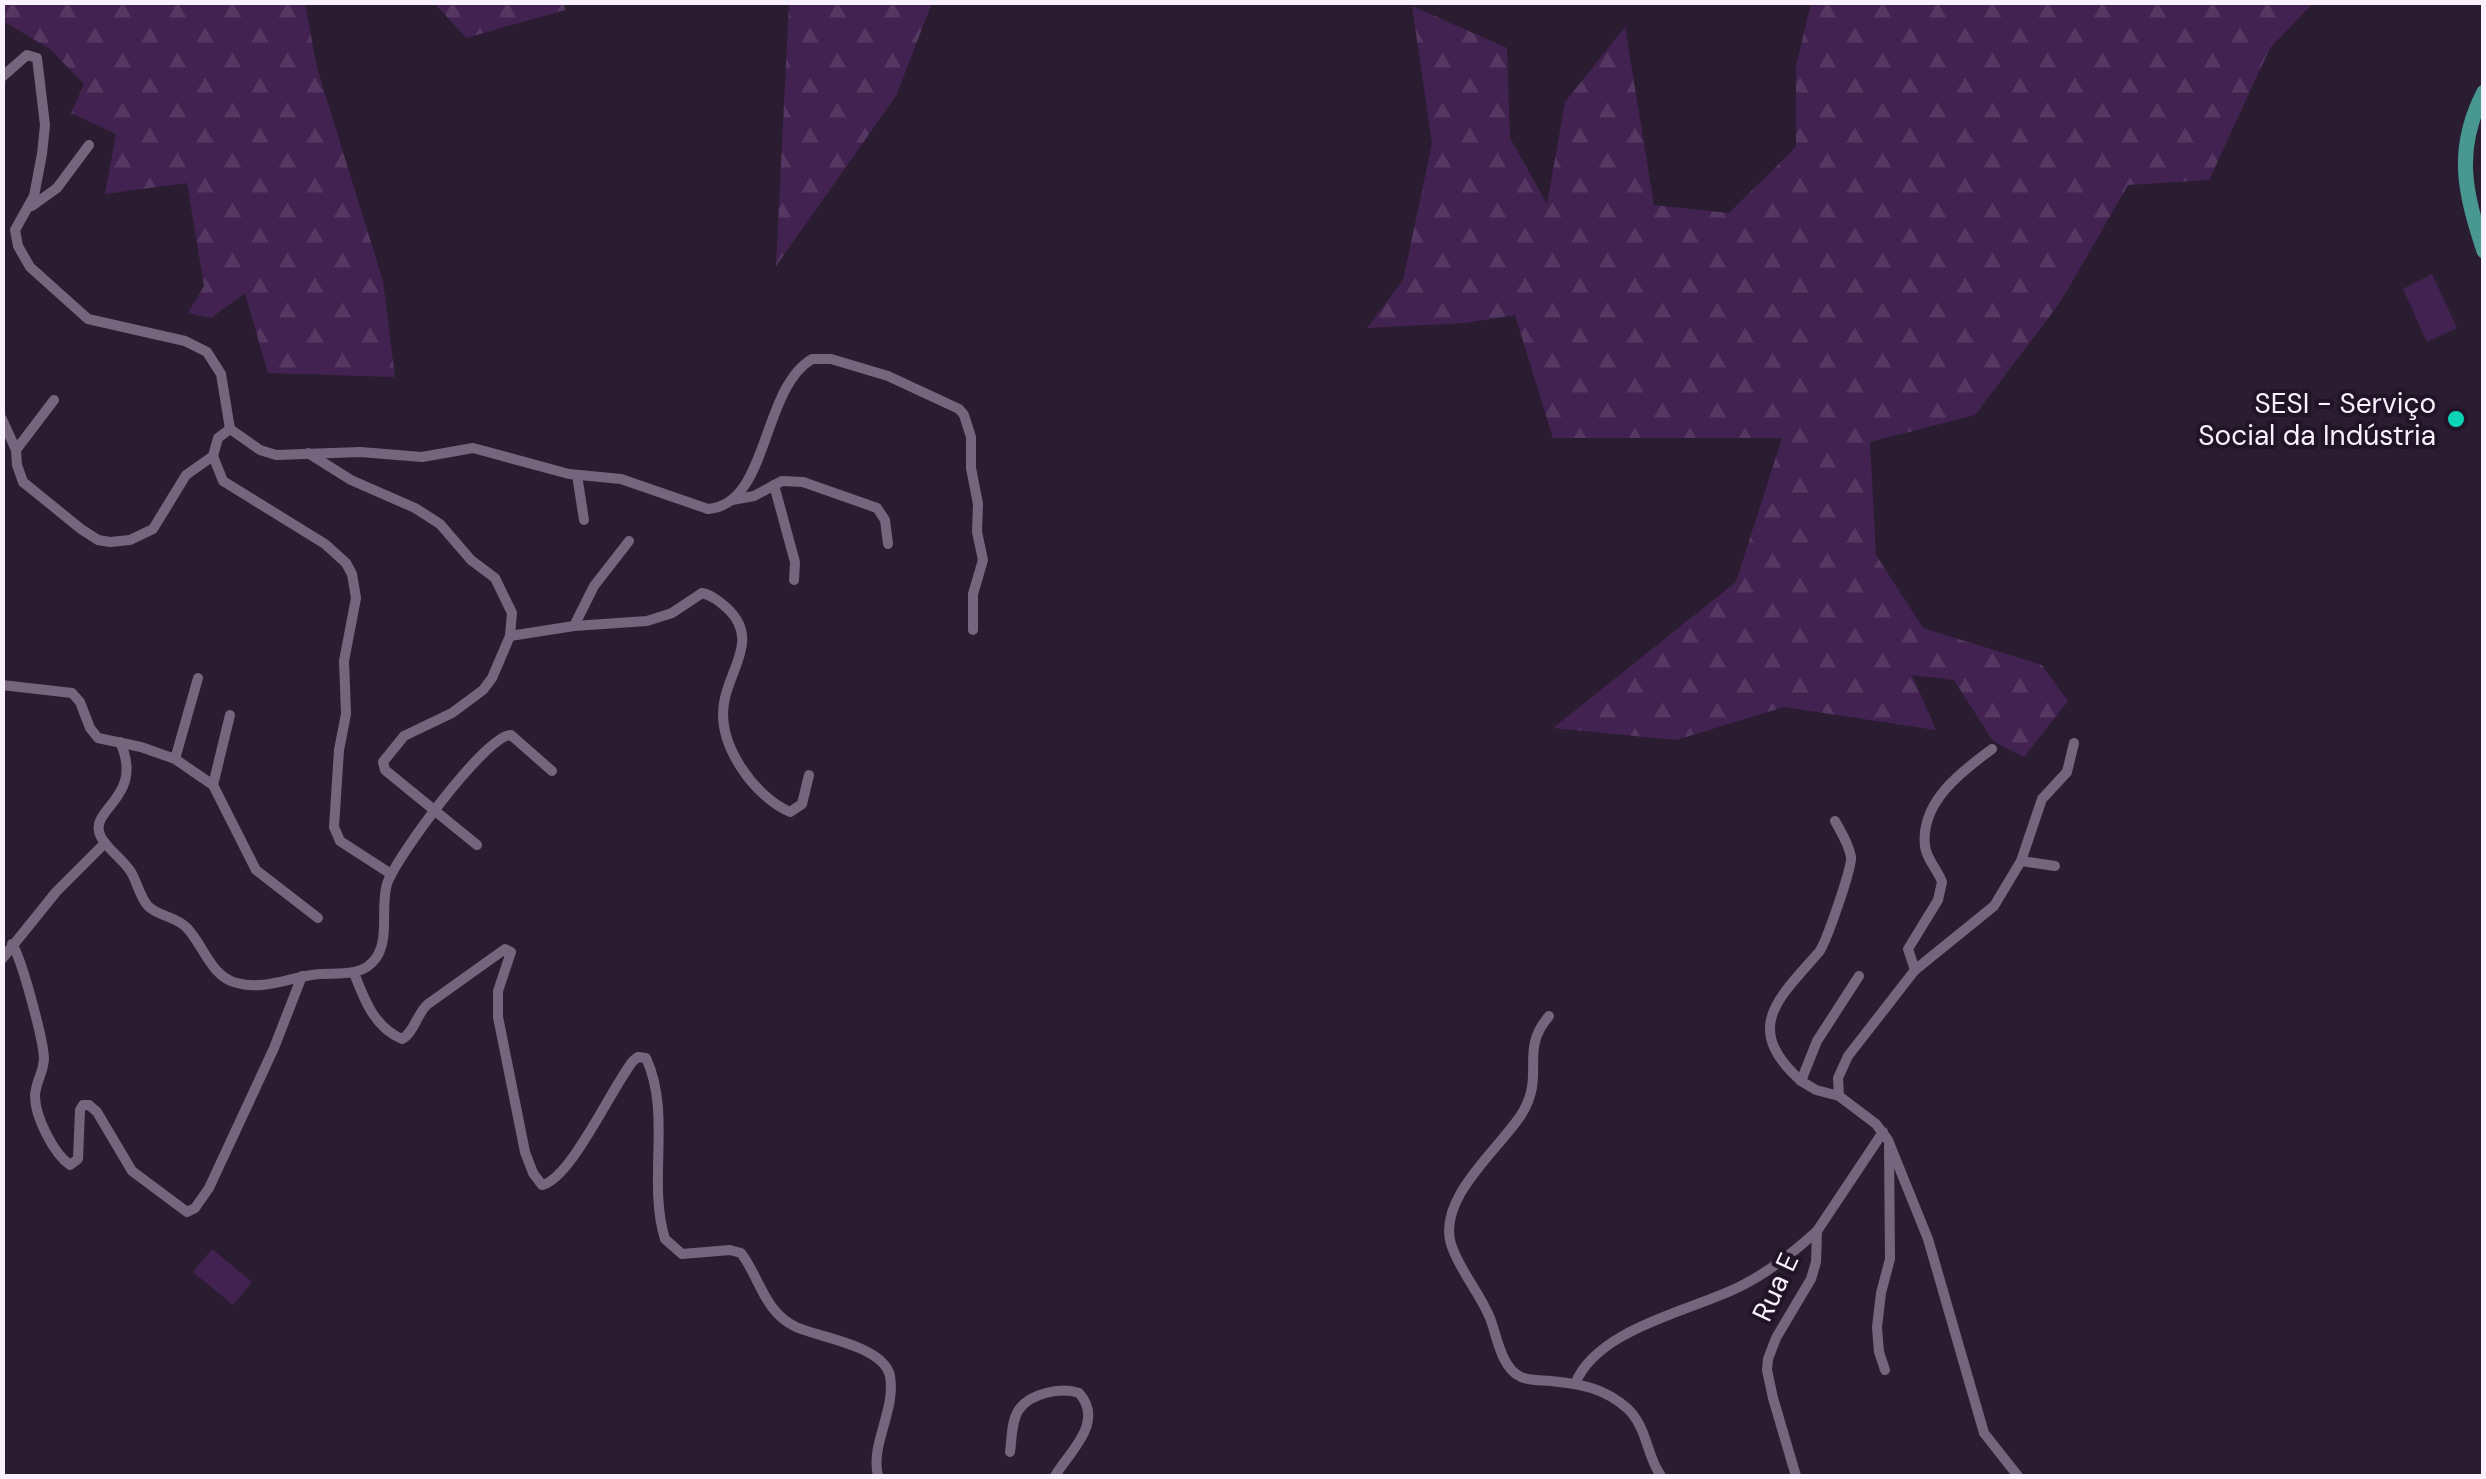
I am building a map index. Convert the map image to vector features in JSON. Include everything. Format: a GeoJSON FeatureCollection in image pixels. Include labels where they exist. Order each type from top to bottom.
{"type":"FeatureCollection","features":[{"type":"Feature","properties":{"kind":"main road"},"geometry":{"type":"LineString","coordinates":[[2484,92],[2470,128],[2464,172],[2484,251]]}},
{"type":"Feature","properties":{"kind":"street"},"geometry":{"type":"LineString","coordinates":[[2,77],[27,55],[37,58],[45,124],[34,196],[12,245],[40,278],[88,319],[185,341],[207,352],[221,374],[230,429],[269,453],[360,452],[422,458],[474,448],[576,475],[621,479],[708,510],[718,509],[732,500],[752,472],[782,394],[795,374],[812,360],[831,358],[866,368],[958,409],[970,430],[977,532],[983,560],[973,594],[973,630]]}},
{"type":"Feature","properties":{"kind":"street"},"geometry":{"type":"LineString","coordinates":[[22,218],[34,202],[57,188],[88,145]]}},
{"type":"Feature","properties":{"kind":"street"},"geometry":{"type":"LineString","coordinates":[[16,450],[54,400]]}},
{"type":"Feature","properties":{"kind":"street"},"geometry":{"type":"LineString","coordinates":[[2,419],[16,450],[23,482],[81,529],[98,540],[114,542],[130,540],[154,529],[186,475],[212,456],[218,438],[230,429]]}},
{"type":"Feature","properties":{"kind":"street"},"geometry":{"type":"LineString","coordinates":[[307,453],[351,480],[415,508],[440,524],[472,560],[495,578],[512,613],[510,636],[483,690],[452,713],[404,736],[384,762],[387,773],[477,845]]}},
{"type":"Feature","properties":{"kind":"street"},"geometry":{"type":"LineString","coordinates":[[212,456],[223,481],[325,544],[352,574],[356,598],[344,661],[346,714],[339,750],[334,827],[340,840],[391,874]]}},
{"type":"Feature","properties":{"kind":"street"},"geometry":{"type":"LineString","coordinates":[[576,475],[584,520]]}},
{"type":"Feature","properties":{"kind":"street"},"geometry":{"type":"LineString","coordinates":[[732,500],[754,496],[793,480],[877,508],[885,520],[888,544]]}},
{"type":"Feature","properties":{"kind":"street"},"geometry":{"type":"LineString","coordinates":[[774,485],[795,562],[794,580]]}},
{"type":"Feature","properties":{"kind":"street"},"geometry":{"type":"LineString","coordinates":[[574,626],[594,586],[628,542]]}},
{"type":"Feature","properties":{"kind":"street"},"geometry":{"type":"LineString","coordinates":[[510,636],[647,621],[672,613],[702,592],[712,596],[730,611],[743,630],[742,653],[723,706],[728,738],[738,762],[757,789],[787,811],[802,804],[809,775]]}},
{"type":"Feature","properties":{"kind":"street"},"geometry":{"type":"LineString","coordinates":[[174,759],[198,678]]}},
{"type":"Feature","properties":{"kind":"street"},"geometry":{"type":"LineString","coordinates":[[2,685],[72,693],[95,735],[174,759],[214,786],[256,870],[318,918]]}},
{"type":"Feature","properties":{"kind":"street"},"geometry":{"type":"LineString","coordinates":[[214,786],[230,715]]}},
{"type":"Feature","properties":{"kind":"street"},"geometry":{"type":"LineString","coordinates":[[120,742],[127,760],[127,776],[116,801],[98,822],[105,843],[131,872],[146,904],[186,926],[213,966],[229,981],[262,986],[302,976],[354,973],[374,961],[380,949],[384,895],[391,874],[434,811],[487,748],[506,734],[518,738],[552,772]]}},
{"type":"Feature","properties":{"kind":"street"},"geometry":{"type":"LineString","coordinates":[[1840,1096],[1838,1078],[1848,1056],[1915,970],[1987,915],[2021,861],[2037,810],[2067,772],[2074,743]]}},
{"type":"Feature","properties":{"kind":"street"},"geometry":{"type":"LineString","coordinates":[[1915,970],[1908,949],[1938,900],[1942,882],[1925,847],[1932,810],[1957,777],[1992,749]]}},
{"type":"Feature","properties":{"kind":"street"},"geometry":{"type":"LineString","coordinates":[[1835,821],[1848,845],[1850,868],[1824,945],[1798,971],[1779,1000],[1770,1036],[1775,1054],[1801,1081],[1816,1090],[1840,1096],[1886,1136],[1928,1239],[1984,1433],[2018,1476]]}},
{"type":"Feature","properties":{"kind":"street"},"geometry":{"type":"LineString","coordinates":[[2,959],[8,944],[105,843]]}},
{"type":"Feature","properties":{"kind":"street"},"geometry":{"type":"LineString","coordinates":[[2021,861],[2055,866]]}},
{"type":"Feature","properties":{"kind":"street"},"geometry":{"type":"LineString","coordinates":[[8,944],[23,962],[43,1051],[36,1106],[62,1158],[68,1164],[77,1162],[80,1110],[89,1104],[132,1170],[187,1212],[196,1208],[210,1188],[302,976]]}},
{"type":"Feature","properties":{"kind":"street"},"geometry":{"type":"LineString","coordinates":[[354,973],[378,1021],[402,1039],[428,1004],[502,951],[509,950],[511,957],[498,990],[498,1016],[525,1152],[532,1173],[542,1185],[552,1180],[587,1137],[633,1061],[646,1058],[655,1082],[665,1239],[682,1254],[741,1252],[767,1301],[780,1316],[796,1327],[870,1353],[885,1365],[890,1398],[876,1458],[878,1476]]}},
{"type":"Feature","properties":{"kind":"street"},"geometry":{"type":"LineString","coordinates":[[1801,1081],[1817,1041],[1859,976]]}},
{"type":"Feature","properties":{"kind":"street"},"geometry":{"type":"LineString","coordinates":[[1548,1016],[1534,1036],[1535,1079],[1530,1098],[1508,1133],[1465,1185],[1449,1240],[1514,1371],[1531,1380],[1595,1387],[1629,1410],[1642,1425],[1661,1476]]}},
{"type":"Feature","properties":{"kind":"street"},"geometry":{"type":"LineString","coordinates":[[1885,1370],[1877,1327],[1890,1259],[1886,1136]]}},
{"type":"Feature","properties":{"kind":"street","name":"Rua E"},"geometry":{"type":"LineString","coordinates":[[1796,1476],[1767,1370],[1776,1338],[1810,1279],[1816,1262],[1818,1231],[1886,1136]]}},
{"type":"Feature","properties":{"kind":"street"},"geometry":{"type":"LineString","coordinates":[[1575,1384],[1580,1371],[1612,1343],[1742,1286],[1818,1231]]}},
{"type":"Feature","properties":{"kind":"street"},"geometry":{"type":"LineString","coordinates":[[1010,1452],[1014,1420],[1024,1404],[1058,1390],[1079,1393],[1087,1403],[1088,1424],[1055,1476]]}},
{"type":"Feature","properties":{"kind":"green space"},"geometry":{"type":"Polygon","coordinates":[[[3,2],[305,3],[317,68],[383,281],[395,377],[268,373],[245,293],[211,318],[188,313],[204,286],[187,183],[105,194],[116,134],[71,113],[84,84],[50,49],[3,21],[3,2]]]}},
{"type":"Feature","properties":{"kind":"green space"},"geometry":{"type":"Polygon","coordinates":[[[434,3],[564,3],[565,10],[466,38],[434,3]]]}},
{"type":"Feature","properties":{"kind":"green space"},"geometry":{"type":"Polygon","coordinates":[[[789,3],[932,3],[896,96],[776,266],[789,3]]]}},
{"type":"Feature","properties":{"kind":"green space"},"geometry":{"type":"Polygon","coordinates":[[[1811,3],[2313,3],[2270,48],[2209,180],[2128,185],[2061,301],[1975,415],[1870,442],[1876,555],[1923,628],[2042,665],[2068,701],[2024,757],[1993,741],[1954,680],[1912,675],[1936,730],[1784,707],[1676,740],[1553,728],[1736,582],[1782,438],[1553,438],[1515,315],[1464,323],[1367,328],[1403,280],[1432,144],[1412,6],[1507,48],[1510,138],[1547,204],[1565,102],[1625,27],[1654,205],[1729,213],[1796,147],[1796,66],[1811,3]]]}},
{"type":"Feature","properties":{"kind":"green space"},"geometry":{"type":"Polygon","coordinates":[[[2432,274],[2457,328],[2427,342],[2403,289],[2432,274]]]}},
{"type":"Feature","properties":{"kind":"green space"},"geometry":{"type":"Polygon","coordinates":[[[212,1249],[252,1282],[233,1305],[193,1272],[212,1249]]]}},
{"type":"Feature","properties":{"kind":"place","name":"SESI - Serviço Social da Indústria"},"geometry":{"type":"Point","coordinates":[2456,419]}}]}
